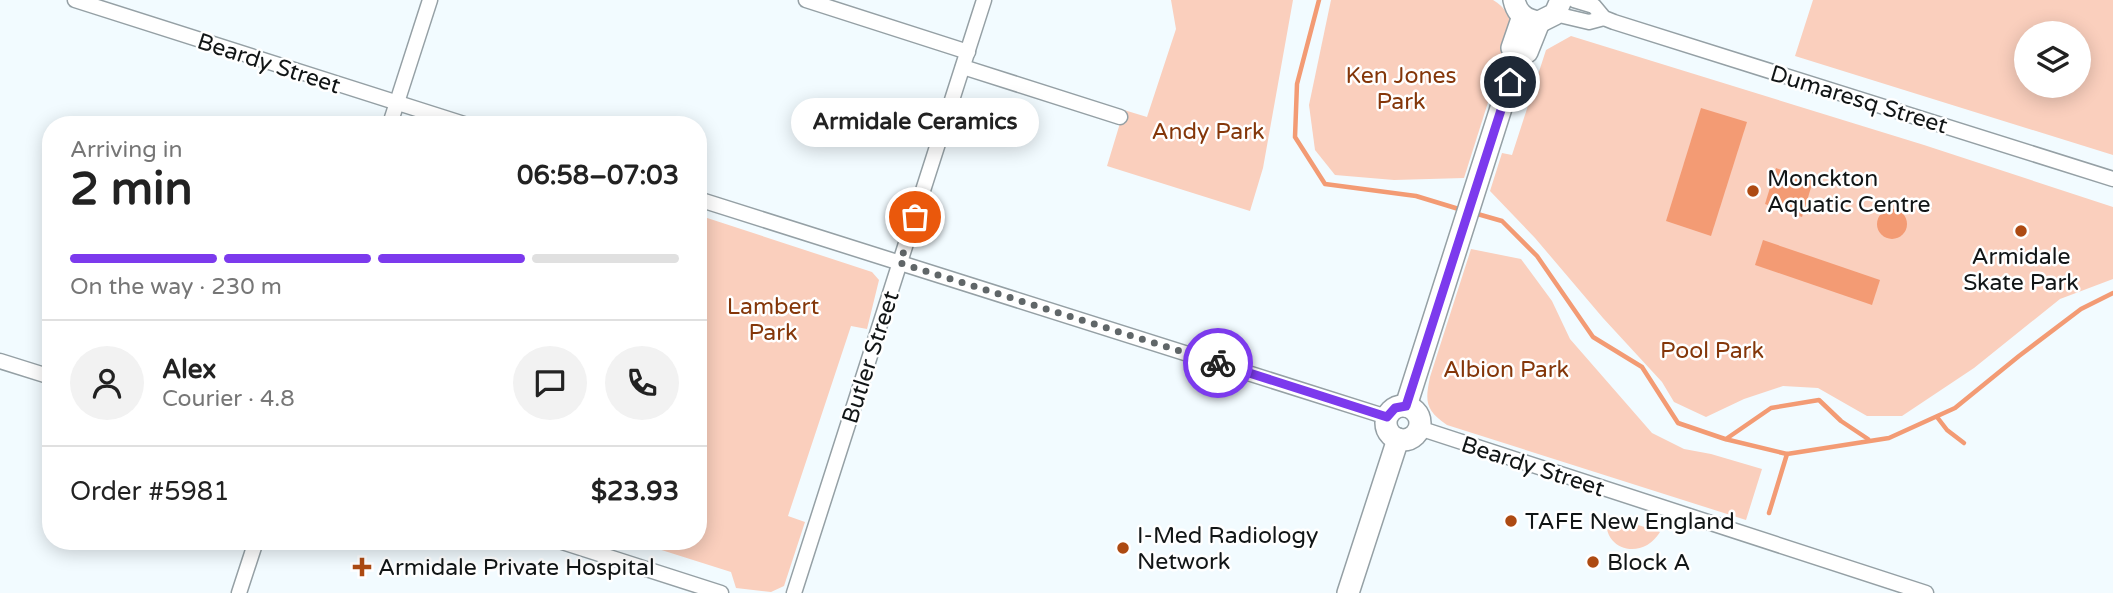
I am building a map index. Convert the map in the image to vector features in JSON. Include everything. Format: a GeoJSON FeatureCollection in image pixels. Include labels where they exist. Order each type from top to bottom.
{"type":"FeatureCollection","features":[{"type":"Feature","properties":{"kind":"street","name":"Beardy Street"},"geometry":{"type":"LineString","coordinates":[[75,0],[438,116]]}},
{"type":"Feature","properties":{"kind":"street"},"geometry":{"type":"LineString","coordinates":[[393,116],[430,0]]}},
{"type":"Feature","properties":{"kind":"street"},"geometry":{"type":"LineString","coordinates":[[806,0],[968,52]]}},
{"type":"Feature","properties":{"kind":"street","name":"Butler Street"},"geometry":{"type":"LineString","coordinates":[[794,593],[984,0]]}},
{"type":"Feature","properties":{"kind":"street","name":"Dumaresq Street"},"geometry":{"type":"LineString","coordinates":[[1574,0],[1594,6],[1604,18]]}},
{"type":"Feature","properties":{"kind":"street"},"geometry":{"type":"LineString","coordinates":[[1406,406],[1517,58],[1527,52],[1530,8]]}},
{"type":"Feature","properties":{"kind":"street","name":"Dumaresq Street"},"geometry":{"type":"LineString","coordinates":[[1530,8],[1589,22],[1604,18],[2113,179]]}},
{"type":"Feature","properties":{"kind":"street"},"geometry":{"type":"LineString","coordinates":[[963,67],[1120,117]]}},
{"type":"Feature","properties":{"kind":"street"},"geometry":{"type":"LineString","coordinates":[[707,202],[1387,417]]}},
{"type":"Feature","properties":{"kind":"street"},"geometry":{"type":"LineString","coordinates":[[0,361],[42,374]]}},
{"type":"Feature","properties":{"kind":"street"},"geometry":{"type":"LineString","coordinates":[[1406,406],[1418,414],[1419,428],[1410,439],[1398,439],[1387,429],[1387,417],[1395,408],[1406,406]]}},
{"type":"Feature","properties":{"kind":"street","name":"Beardy Street"},"geometry":{"type":"LineString","coordinates":[[1419,428],[1904,590],[1926,593]]}},
{"type":"Feature","properties":{"kind":"street"},"geometry":{"type":"LineString","coordinates":[[1348,593],[1398,439]]}},
{"type":"Feature","properties":{"kind":"street"},"geometry":{"type":"LineString","coordinates":[[239,593],[253,550]]}},
{"type":"Feature","properties":{"kind":"street"},"geometry":{"type":"LineString","coordinates":[[587,550],[722,593]]}},
{"type":"Feature","properties":{"kind":"green space","name":"Andy Park"},"geometry":{"type":"Polygon","coordinates":[[[1171,0],[1293,0],[1263,168],[1250,211],[1107,166],[1124,110],[1147,117],[1176,29],[1171,0]]]}},
{"type":"Feature","properties":{"kind":"green space","name":"Ken Jones Park"},"geometry":{"type":"Polygon","coordinates":[[[1331,0],[1493,0],[1504,9],[1511,30],[1464,178],[1394,180],[1335,175],[1315,150],[1309,105],[1331,0]]]}},
{"type":"Feature","properties":{"kind":"green space"},"geometry":{"type":"Polygon","coordinates":[[[1813,0],[2113,0],[2113,155],[1795,56],[1813,0]]]}},
{"type":"Feature","properties":{"kind":"green space","name":"Pool Park"},"geometry":{"type":"Polygon","coordinates":[[[1571,36],[1924,145],[2113,207],[2113,279],[2060,299],[1974,368],[1902,416],[1867,416],[1818,388],[1783,386],[1744,399],[1706,417],[1674,402],[1662,382],[1490,191],[1502,153],[1512,155],[1546,50],[1571,36]]]}},
{"type":"Feature","properties":{"kind":"green space","name":"Lambert Park"},"geometry":{"type":"Polygon","coordinates":[[[707,218],[872,272],[879,280],[867,329],[851,326],[788,516],[805,522],[784,586],[771,592],[736,588],[731,572],[661,550],[707,550],[707,218]]]}},
{"type":"Feature","properties":{"kind":"green space","name":"Albion Park"},"geometry":{"type":"Polygon","coordinates":[[[1471,249],[1521,259],[1552,301],[1570,339],[1652,433],[1684,449],[1762,469],[1746,520],[1447,425],[1434,415],[1427,399],[1430,377],[1471,249]]]}},
{"type":"Feature","properties":{"kind":"green space"},"geometry":{"type":"Polygon","coordinates":[[[1607,515],[1660,532],[1643,547],[1624,548],[1610,537],[1607,515]]]}},
{"type":"Feature","properties":{"kind":"shaded area"},"geometry":{"type":"Polygon","coordinates":[[[1701,108],[1747,122],[1711,236],[1666,221],[1701,108]]]}},
{"type":"Feature","properties":{"kind":"shaded area"},"geometry":{"type":"Polygon","coordinates":[[[1776,168],[1813,181],[1802,217],[1765,204],[1776,168]]]}},
{"type":"Feature","properties":{"kind":"shaded area"},"geometry":{"type":"Polygon","coordinates":[[[1892,209],[1903,213],[1907,224],[1903,235],[1892,239],[1881,235],[1877,224],[1881,213],[1892,209]]]}},
{"type":"Feature","properties":{"kind":"shaded area"},"geometry":{"type":"Polygon","coordinates":[[[1763,240],[1880,280],[1872,305],[1755,265],[1763,240]]]}},
{"type":"Feature","properties":{"kind":"waterway"},"geometry":{"type":"LineString","coordinates":[[1319,0],[1297,84],[1295,137],[1325,184],[1416,196],[1462,210]]}},
{"type":"Feature","properties":{"kind":"waterway"},"geometry":{"type":"LineString","coordinates":[[1474,213],[1502,221],[1537,256],[1593,337],[1642,367],[1678,423],[1725,439],[1787,454],[1889,438],[1955,408],[2081,309],[2113,293]]}},
{"type":"Feature","properties":{"kind":"waterway"},"geometry":{"type":"LineString","coordinates":[[1726,439],[1771,408],[1819,400],[1841,421],[1868,439]]}},
{"type":"Feature","properties":{"kind":"waterway"},"geometry":{"type":"LineString","coordinates":[[1937,417],[1947,430],[1964,443]]}},
{"type":"Feature","properties":{"kind":"waterway"},"geometry":{"type":"LineString","coordinates":[[1769,513],[1787,454]]}},
{"type":"Feature","properties":{"kind":"way so far"},"geometry":{"type":"LineString","coordinates":[[915,217],[900,263],[1218,363]]}},
{"type":"Feature","properties":{"kind":"place","name":"Monckton Aquatic Centre"},"geometry":{"type":"Point","coordinates":[1753,191]}},
{"type":"Feature","properties":{"kind":"place","name":"Armidale Ceramics"},"geometry":{"type":"Point","coordinates":[915,217]}},
{"type":"Feature","properties":{"kind":"place","name":"Armidale Skate Park"},"geometry":{"type":"Point","coordinates":[2021,231]}},
{"type":"Feature","properties":{"kind":"place","name":"TAFE New England"},"geometry":{"type":"Point","coordinates":[1511,521]}},
{"type":"Feature","properties":{"kind":"place","name":"I-Med Radiology Network"},"geometry":{"type":"Point","coordinates":[1123,548]}},
{"type":"Feature","properties":{"kind":"place","name":"Block A"},"geometry":{"type":"Point","coordinates":[1593,562]}},
{"type":"Feature","properties":{"kind":"place","name":"Armidale Private Hospital"},"geometry":{"type":"Point","coordinates":[362,567]}},
{"type":"Feature","properties":{"kind":"route"},"geometry":{"type":"LineString","coordinates":[[1218,363],[1387,417],[1395,408],[1406,406],[1510,82]]}}]}
